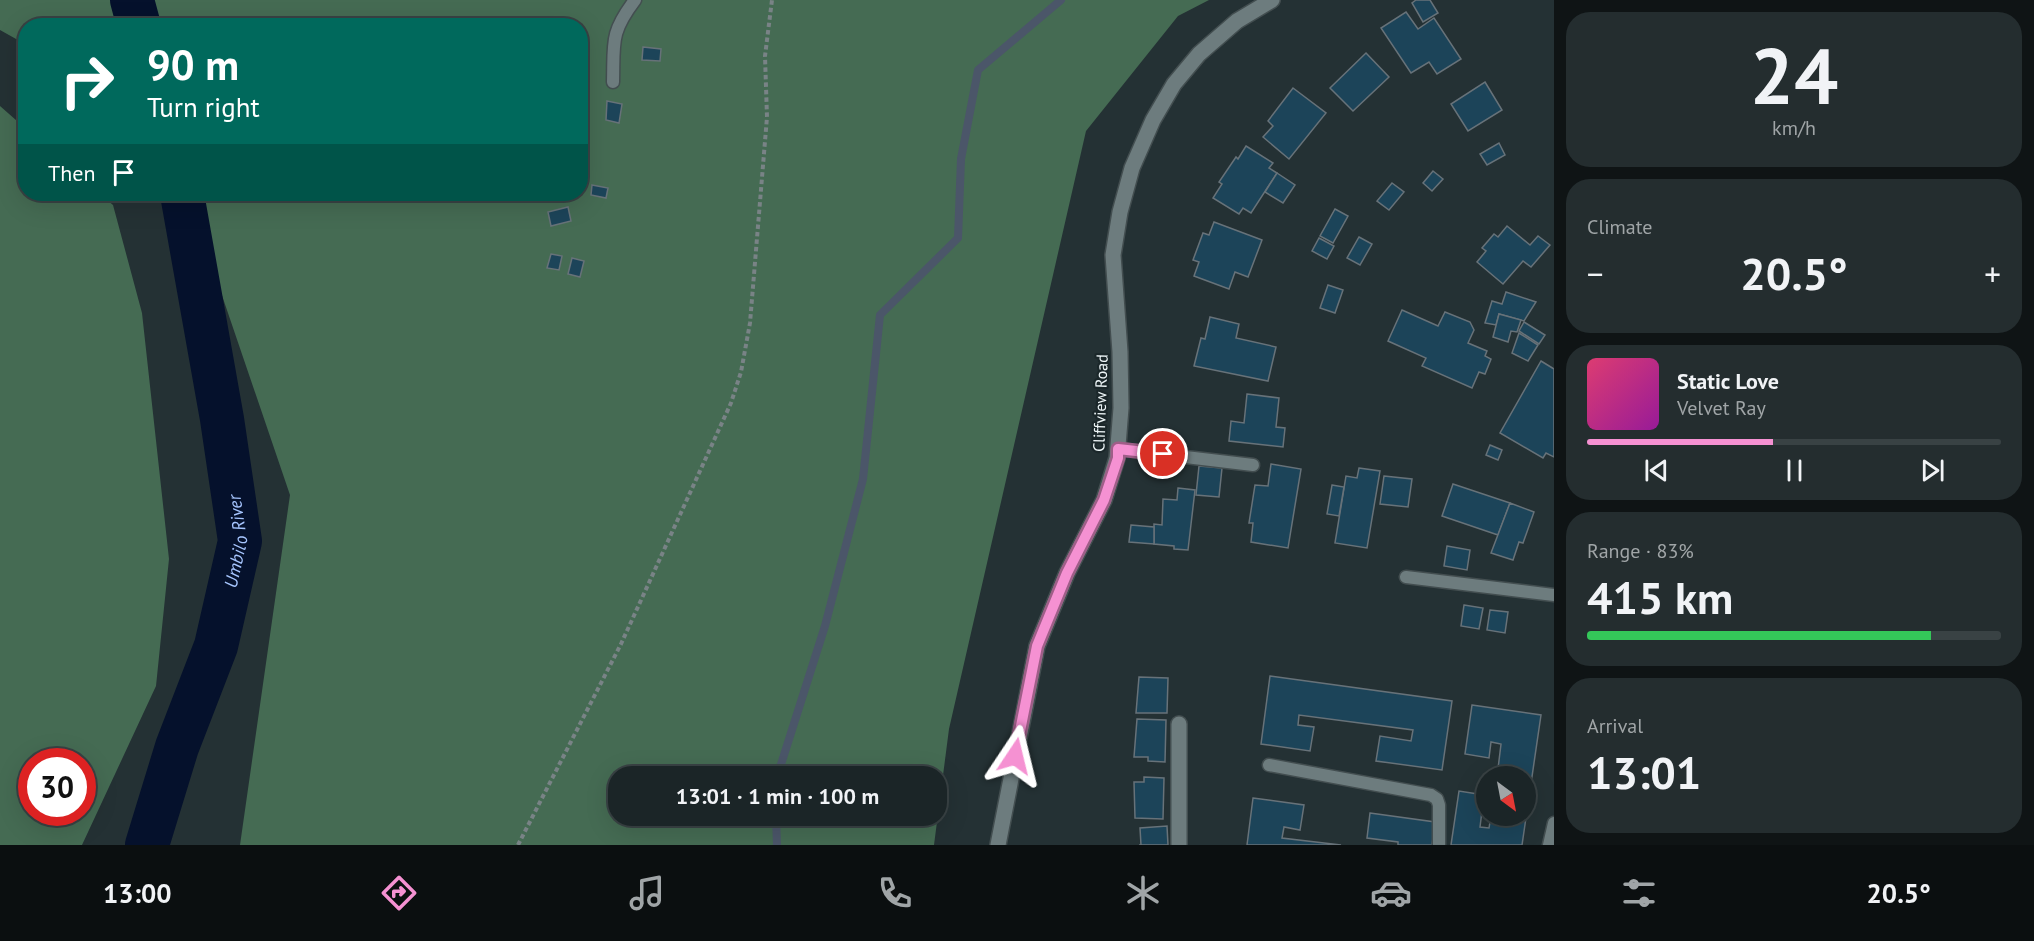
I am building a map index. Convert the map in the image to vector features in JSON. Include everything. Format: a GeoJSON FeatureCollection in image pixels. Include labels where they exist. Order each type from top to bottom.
{"type":"FeatureCollection","features":[{"type":"Feature","properties":{"kind":"street","name":"Cliffview Road"},"geometry":{"type":"LineString","coordinates":[[998,845],[1037,646],[1067,573],[1104,500],[1118,458],[1121,408],[1120,352],[1113,255],[1120,212],[1132,168],[1153,120],[1169,93],[1199,54],[1237,21],[1272,0]]}},
{"type":"Feature","properties":{"kind":"street"},"geometry":{"type":"LineString","coordinates":[[1179,724],[1179,845]]}},
{"type":"Feature","properties":{"kind":"lane"},"geometry":{"type":"LineString","coordinates":[[613,82],[615,34],[618,25],[635,0]]}},
{"type":"Feature","properties":{"kind":"lane"},"geometry":{"type":"LineString","coordinates":[[1118,449],[1253,465]]}},
{"type":"Feature","properties":{"kind":"lane"},"geometry":{"type":"LineString","coordinates":[[1406,577],[1554,595]]}},
{"type":"Feature","properties":{"kind":"lane"},"geometry":{"type":"LineString","coordinates":[[1269,765],[1431,795],[1439,805],[1439,845]]}},
{"type":"Feature","properties":{"kind":"lane"},"geometry":{"type":"LineString","coordinates":[[1549,845],[1554,824]]}},
{"type":"Feature","properties":{"kind":"path"},"geometry":{"type":"LineString","coordinates":[[518,845],[621,644],[731,403],[741,372],[750,323],[761,204],[766,117],[765,56],[772,0]]}},
{"type":"Feature","properties":{"kind":"green space"},"geometry":{"type":"Polygon","coordinates":[[[0,0],[1209,0],[1178,16],[1086,131],[949,729],[944,766],[608,766],[608,826],[936,826],[934,845],[240,845],[290,495],[198,225],[181,201],[588,201],[588,18],[18,18],[18,40],[0,30],[0,0]]]}},
{"type":"Feature","properties":{"kind":"green space"},"geometry":{"type":"Polygon","coordinates":[[[0,106],[18,122],[18,201],[108,201],[113,205],[142,313],[169,559],[156,686],[96,815],[96,748],[18,748],[18,826],[91,826],[82,845],[0,845],[0,106]]]}},
{"type":"Feature","properties":{"kind":"building"},"geometry":{"type":"Polygon","coordinates":[[[1416,0],[1430,0],[1438,13],[1423,22],[1412,3],[1416,0]]]}},
{"type":"Feature","properties":{"kind":"building"},"geometry":{"type":"Polygon","coordinates":[[[1406,12],[1418,29],[1434,18],[1461,59],[1437,74],[1429,62],[1411,73],[1381,28],[1406,12]]]}},
{"type":"Feature","properties":{"kind":"building"},"geometry":{"type":"Polygon","coordinates":[[[643,47],[661,49],[660,61],[642,60],[643,47]]]}},
{"type":"Feature","properties":{"kind":"building"},"geometry":{"type":"Polygon","coordinates":[[[1366,53],[1389,77],[1353,111],[1330,88],[1366,53]]]}},
{"type":"Feature","properties":{"kind":"building"},"geometry":{"type":"Polygon","coordinates":[[[1485,82],[1502,110],[1468,131],[1451,104],[1485,82]]]}},
{"type":"Feature","properties":{"kind":"building"},"geometry":{"type":"Polygon","coordinates":[[[1293,88],[1326,113],[1289,159],[1263,137],[1273,126],[1268,121],[1293,88]]]}},
{"type":"Feature","properties":{"kind":"building"},"geometry":{"type":"Polygon","coordinates":[[[607,101],[622,104],[619,123],[606,120],[607,101]]]}},
{"type":"Feature","properties":{"kind":"building"},"geometry":{"type":"Polygon","coordinates":[[[1499,143],[1505,155],[1487,165],[1480,154],[1499,143]]]}},
{"type":"Feature","properties":{"kind":"building"},"geometry":{"type":"Polygon","coordinates":[[[1246,146],[1273,163],[1269,168],[1277,173],[1251,213],[1243,208],[1239,214],[1213,198],[1222,184],[1219,182],[1246,146]]]}},
{"type":"Feature","properties":{"kind":"building"},"geometry":{"type":"Polygon","coordinates":[[[1433,171],[1443,179],[1432,191],[1423,183],[1433,171]]]}},
{"type":"Feature","properties":{"kind":"building"},"geometry":{"type":"Polygon","coordinates":[[[1277,173],[1295,185],[1283,203],[1265,192],[1277,173]]]}},
{"type":"Feature","properties":{"kind":"building"},"geometry":{"type":"Polygon","coordinates":[[[1392,183],[1404,192],[1389,210],[1377,201],[1392,183]]]}},
{"type":"Feature","properties":{"kind":"building"},"geometry":{"type":"Polygon","coordinates":[[[592,185],[608,188],[606,198],[591,195],[592,185]]]}},
{"type":"Feature","properties":{"kind":"building"},"geometry":{"type":"Polygon","coordinates":[[[568,207],[571,221],[551,226],[548,212],[568,207]]]}},
{"type":"Feature","properties":{"kind":"building"},"geometry":{"type":"Polygon","coordinates":[[[1335,209],[1348,216],[1333,243],[1320,236],[1335,209]]]}},
{"type":"Feature","properties":{"kind":"building"},"geometry":{"type":"Polygon","coordinates":[[[1214,222],[1262,240],[1248,277],[1235,272],[1229,289],[1194,276],[1199,262],[1193,260],[1203,233],[1209,235],[1214,222]]]}},
{"type":"Feature","properties":{"kind":"building"},"geometry":{"type":"Polygon","coordinates":[[[1507,226],[1530,245],[1538,236],[1550,245],[1531,267],[1523,261],[1503,284],[1477,262],[1486,251],[1482,248],[1494,234],[1498,237],[1507,226]]]}},
{"type":"Feature","properties":{"kind":"building"},"geometry":{"type":"Polygon","coordinates":[[[1359,237],[1372,244],[1360,265],[1347,258],[1359,237]]]}},
{"type":"Feature","properties":{"kind":"building"},"geometry":{"type":"Polygon","coordinates":[[[1319,238],[1334,246],[1327,259],[1312,251],[1319,238]]]}},
{"type":"Feature","properties":{"kind":"building"},"geometry":{"type":"Polygon","coordinates":[[[551,254],[562,256],[559,270],[547,268],[551,254]]]}},
{"type":"Feature","properties":{"kind":"building"},"geometry":{"type":"Polygon","coordinates":[[[572,258],[584,261],[580,277],[568,274],[572,258]]]}},
{"type":"Feature","properties":{"kind":"building"},"geometry":{"type":"Polygon","coordinates":[[[1328,285],[1343,290],[1335,313],[1320,308],[1328,285]]]}},
{"type":"Feature","properties":{"kind":"building"},"geometry":{"type":"Polygon","coordinates":[[[1506,292],[1536,302],[1524,321],[1499,314],[1496,325],[1485,323],[1492,301],[1502,304],[1506,292]]]}},
{"type":"Feature","properties":{"kind":"building"},"geometry":{"type":"Polygon","coordinates":[[[1402,310],[1438,326],[1445,312],[1470,322],[1474,330],[1468,343],[1487,351],[1485,356],[1491,359],[1485,374],[1479,372],[1472,388],[1422,366],[1426,358],[1388,341],[1402,310]]]}},
{"type":"Feature","properties":{"kind":"building"},"geometry":{"type":"Polygon","coordinates":[[[1499,314],[1521,320],[1517,332],[1511,331],[1508,342],[1493,337],[1499,314]]]}},
{"type":"Feature","properties":{"kind":"building"},"geometry":{"type":"Polygon","coordinates":[[[1210,317],[1239,324],[1236,338],[1276,347],[1268,381],[1194,366],[1201,338],[1205,339],[1210,317]]]}},
{"type":"Feature","properties":{"kind":"building"},"geometry":{"type":"Polygon","coordinates":[[[1524,322],[1545,335],[1539,344],[1519,331],[1524,322]]]}},
{"type":"Feature","properties":{"kind":"building"},"geometry":{"type":"Polygon","coordinates":[[[1519,333],[1538,345],[1528,361],[1512,353],[1519,333]]]}},
{"type":"Feature","properties":{"kind":"building"},"geometry":{"type":"Polygon","coordinates":[[[1541,361],[1554,369],[1554,457],[1546,453],[1543,458],[1500,433],[1541,361]]]}},
{"type":"Feature","properties":{"kind":"building"},"geometry":{"type":"Polygon","coordinates":[[[1247,394],[1279,398],[1276,427],[1285,428],[1283,447],[1229,441],[1231,421],[1244,423],[1247,394]]]}},
{"type":"Feature","properties":{"kind":"building"},"geometry":{"type":"Polygon","coordinates":[[[1490,445],[1502,450],[1498,460],[1486,455],[1490,445]]]}},
{"type":"Feature","properties":{"kind":"building"},"geometry":{"type":"Polygon","coordinates":[[[1271,464],[1301,469],[1288,548],[1251,542],[1253,523],[1249,523],[1255,485],[1268,486],[1271,464]]]}},
{"type":"Feature","properties":{"kind":"building"},"geometry":{"type":"Polygon","coordinates":[[[1199,466],[1222,468],[1219,497],[1196,495],[1199,466]]]}},
{"type":"Feature","properties":{"kind":"building"},"geometry":{"type":"Polygon","coordinates":[[[1359,468],[1380,471],[1367,548],[1335,543],[1346,476],[1357,478],[1359,468]]]}},
{"type":"Feature","properties":{"kind":"building"},"geometry":{"type":"Polygon","coordinates":[[[1384,476],[1412,479],[1408,507],[1380,504],[1384,476]]]}},
{"type":"Feature","properties":{"kind":"building"},"geometry":{"type":"Polygon","coordinates":[[[1453,484],[1510,503],[1498,535],[1442,516],[1453,484]]]}},
{"type":"Feature","properties":{"kind":"building"},"geometry":{"type":"Polygon","coordinates":[[[1332,485],[1344,487],[1339,516],[1327,514],[1332,485]]]}},
{"type":"Feature","properties":{"kind":"building"},"geometry":{"type":"Polygon","coordinates":[[[1178,488],[1195,490],[1188,550],[1154,544],[1154,524],[1162,525],[1163,499],[1177,500],[1178,488]]]}},
{"type":"Feature","properties":{"kind":"building"},"geometry":{"type":"Polygon","coordinates":[[[1510,503],[1534,512],[1523,543],[1519,542],[1513,560],[1491,553],[1510,503]]]}},
{"type":"Feature","properties":{"kind":"building"},"geometry":{"type":"Polygon","coordinates":[[[1131,525],[1154,527],[1154,544],[1129,542],[1131,525]]]}},
{"type":"Feature","properties":{"kind":"building"},"geometry":{"type":"Polygon","coordinates":[[[1447,546],[1470,550],[1467,570],[1444,566],[1447,546]]]}},
{"type":"Feature","properties":{"kind":"building"},"geometry":{"type":"Polygon","coordinates":[[[1464,605],[1483,608],[1479,629],[1461,626],[1464,605]]]}},
{"type":"Feature","properties":{"kind":"building"},"geometry":{"type":"Polygon","coordinates":[[[1490,610],[1508,612],[1505,633],[1487,630],[1490,610]]]}},
{"type":"Feature","properties":{"kind":"building"},"geometry":{"type":"Polygon","coordinates":[[[1270,676],[1452,701],[1442,770],[1376,761],[1380,736],[1411,741],[1413,730],[1299,715],[1298,725],[1314,727],[1310,751],[1261,744],[1270,676]]]}},
{"type":"Feature","properties":{"kind":"building"},"geometry":{"type":"Polygon","coordinates":[[[1139,677],[1168,678],[1167,713],[1136,713],[1139,677]]]}},
{"type":"Feature","properties":{"kind":"building"},"geometry":{"type":"Polygon","coordinates":[[[1472,705],[1541,715],[1534,766],[1498,766],[1501,744],[1491,742],[1489,758],[1465,754],[1472,705]]]}},
{"type":"Feature","properties":{"kind":"building"},"geometry":{"type":"Polygon","coordinates":[[[1137,719],[1166,720],[1165,762],[1148,761],[1148,757],[1134,757],[1137,719]]]}},
{"type":"Feature","properties":{"kind":"building"},"geometry":{"type":"Polygon","coordinates":[[[1144,777],[1164,778],[1163,819],[1135,818],[1134,782],[1144,782],[1144,777]]]}},
{"type":"Feature","properties":{"kind":"building"},"geometry":{"type":"Polygon","coordinates":[[[1459,791],[1476,794],[1476,826],[1489,828],[1489,826],[1525,826],[1522,845],[1451,845],[1459,791]]]}},
{"type":"Feature","properties":{"kind":"building"},"geometry":{"type":"Polygon","coordinates":[[[1253,798],[1304,805],[1300,830],[1284,827],[1282,838],[1341,845],[1247,845],[1253,798]]]}},
{"type":"Feature","properties":{"kind":"building"},"geometry":{"type":"Polygon","coordinates":[[[1370,813],[1435,822],[1432,845],[1398,845],[1398,842],[1367,838],[1370,813]]]}},
{"type":"Feature","properties":{"kind":"building"},"geometry":{"type":"Polygon","coordinates":[[[1167,826],[1168,845],[1141,845],[1140,828],[1167,826]]]}},
{"type":"Feature","properties":{"kind":"waterway","name":"Umbilo River"},"geometry":{"type":"LineString","coordinates":[[132,0],[137,18]]}},
{"type":"Feature","properties":{"kind":"waterway"},"geometry":{"type":"LineString","coordinates":[[780,766],[825,626],[863,479],[880,315],[958,238],[961,159],[978,70],[1061,0]]}},
{"type":"Feature","properties":{"kind":"waterway","name":"Umbilo River"},"geometry":{"type":"LineString","coordinates":[[147,845],[177,747],[216,646],[240,541],[222,419],[183,201]]}},
{"type":"Feature","properties":{"kind":"waterway"},"geometry":{"type":"LineString","coordinates":[[776,826],[777,845]]}},
{"type":"Feature","properties":{"kind":"route"},"geometry":{"type":"LineString","coordinates":[[1015,756],[1037,646],[1067,573],[1104,500],[1118,458],[1118,449],[1163,454]]}}]}
